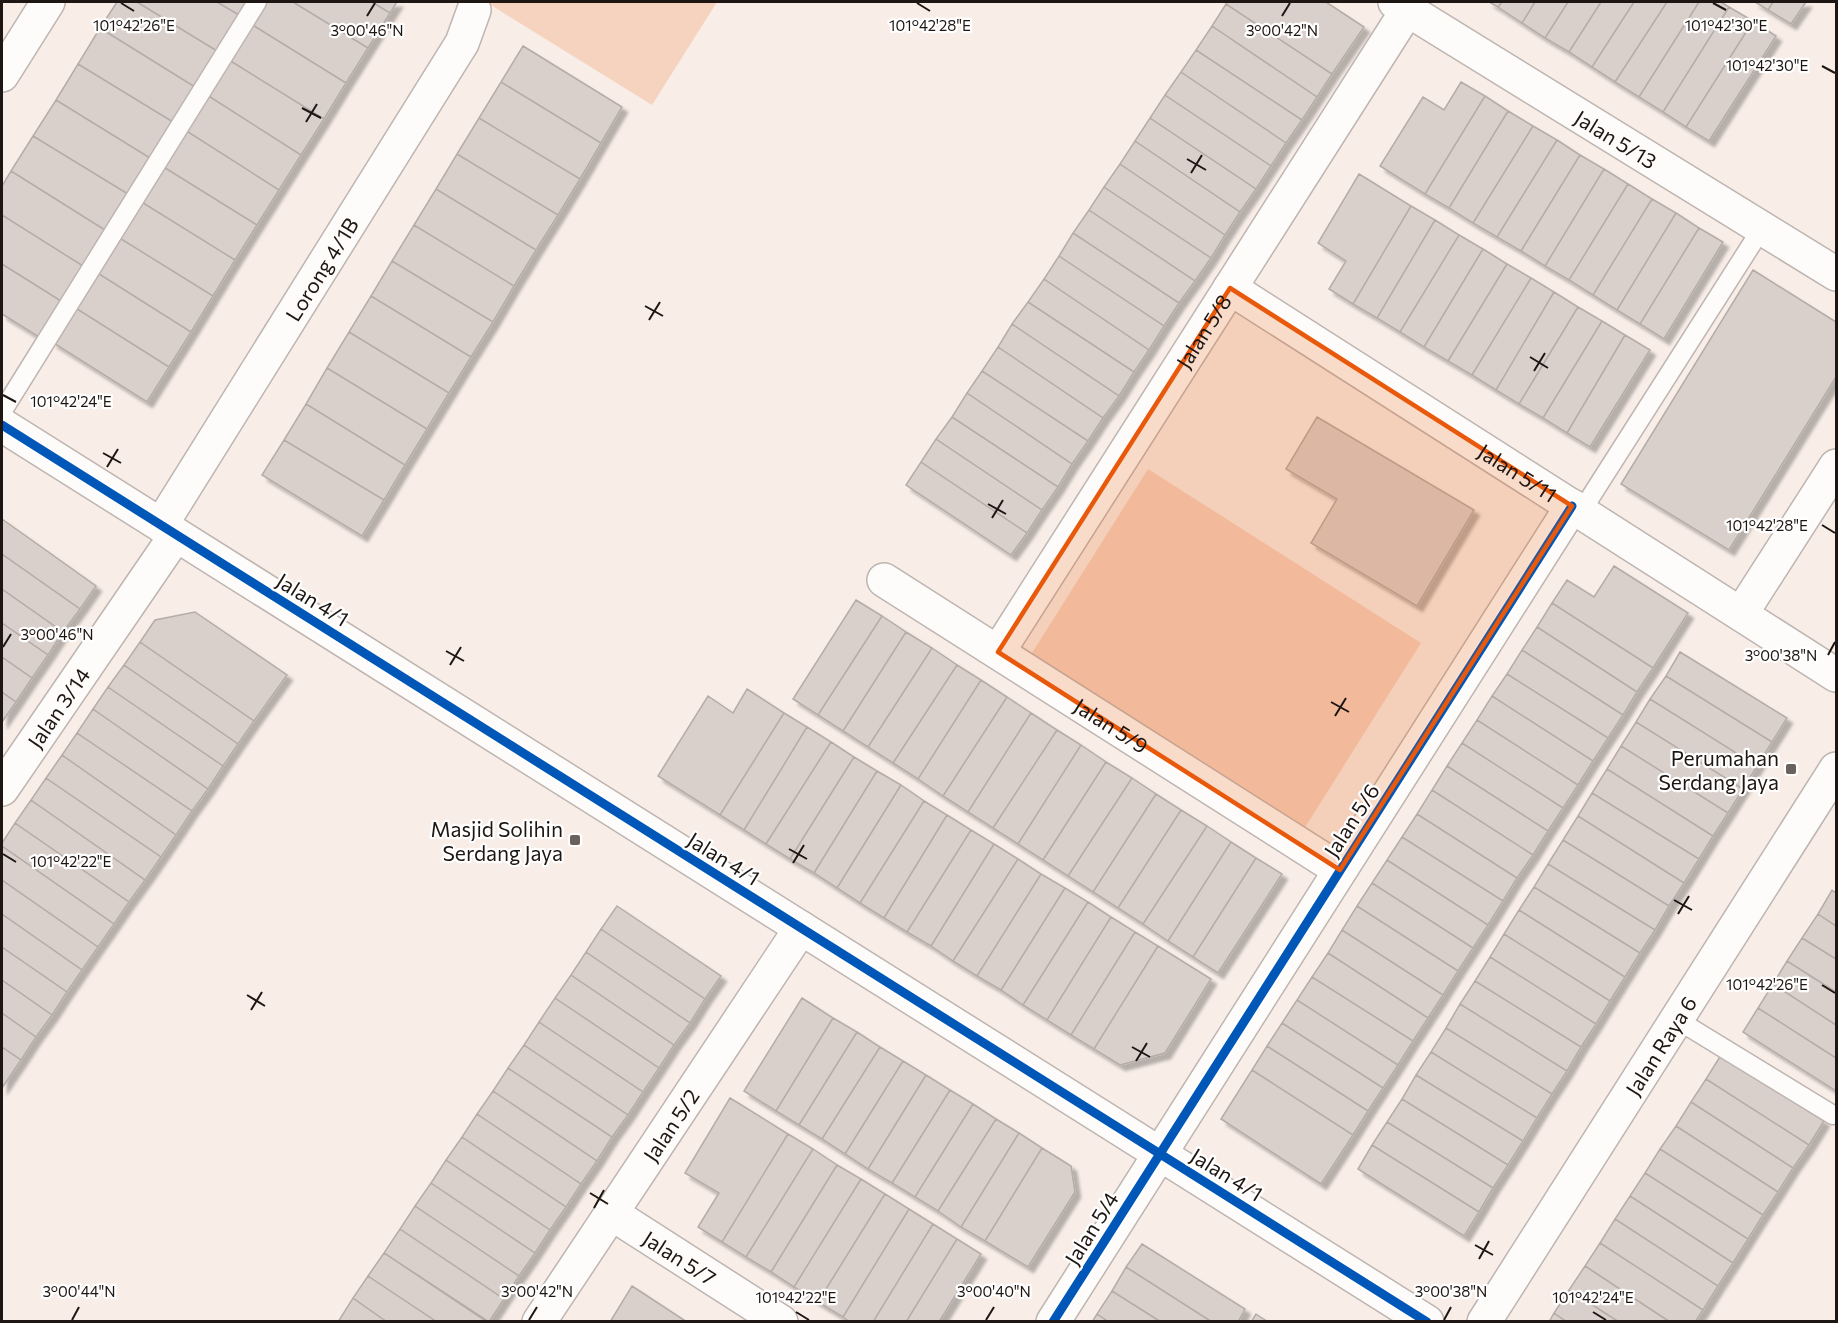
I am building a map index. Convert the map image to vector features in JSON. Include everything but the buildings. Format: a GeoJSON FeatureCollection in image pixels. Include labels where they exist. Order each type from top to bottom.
{"type":"FeatureCollection","features":[{"type":"Feature","properties":{"kind":"street"},"geometry":{"type":"LineString","coordinates":[[2,75],[48,2]]}},
{"type":"Feature","properties":{"kind":"street","name":"Jalan 5/13"},"geometry":{"type":"LineString","coordinates":[[1402,5],[1836,274]]}},
{"type":"Feature","properties":{"kind":"street","name":"Jalan 5/8"},"geometry":{"type":"LineString","coordinates":[[998,652],[1230,288],[1402,5]]}},
{"type":"Feature","properties":{"kind":"street","name":"Lorong 4/1B"},"geometry":{"type":"LineString","coordinates":[[168,530],[462,43],[471,6]]}},
{"type":"Feature","properties":{"kind":"street","name":"Jalan 5/11"},"geometry":{"type":"LineString","coordinates":[[1230,288],[1836,675]]}},
{"type":"Feature","properties":{"kind":"street","name":"Jalan 4/1"},"geometry":{"type":"LineString","coordinates":[[2,425],[1427,1322]]}},
{"type":"Feature","properties":{"kind":"street"},"geometry":{"type":"LineString","coordinates":[[1741,614],[1836,466]]}},
{"type":"Feature","properties":{"kind":"street","name":"Jalan 5/6"},"geometry":{"type":"LineString","coordinates":[[1160,1153],[1340,870],[1576,509]]}},
{"type":"Feature","properties":{"kind":"street","name":"Jalan 3/14"},"geometry":{"type":"LineString","coordinates":[[2,789],[168,530]]}},
{"type":"Feature","properties":{"kind":"street","name":"Jalan 5/9"},"geometry":{"type":"LineString","coordinates":[[884,579],[1340,870]]}},
{"type":"Feature","properties":{"kind":"street","name":"Jalan Raya 6"},"geometry":{"type":"LineString","coordinates":[[1484,1322],[1836,769]]}},
{"type":"Feature","properties":{"kind":"street","name":"Jalan 5/2"},"geometry":{"type":"LineString","coordinates":[[539,1322],[801,928]]}},
{"type":"Feature","properties":{"kind":"street","name":"Jalan 5/4"},"geometry":{"type":"LineString","coordinates":[[1053,1322],[1160,1153]]}},
{"type":"Feature","properties":{"kind":"street","name":"Jalan 5/7"},"geometry":{"type":"LineString","coordinates":[[611,1213],[781,1322]]}},
{"type":"Feature","properties":{"kind":"lane"},"geometry":{"type":"LineString","coordinates":[[2,412],[257,2]]}},
{"type":"Feature","properties":{"kind":"lane"},"geometry":{"type":"LineString","coordinates":[[1576,509],[1762,228]]}},
{"type":"Feature","properties":{"kind":"lane"},"geometry":{"type":"LineString","coordinates":[[1677,1019],[1833,1115]]}},
{"type":"Feature","properties":{"kind":"highlighted area"},"geometry":{"type":"Polygon","coordinates":[[[1230,288],[1572,506],[1340,870],[998,652],[1230,288]]]}},
{"type":"Feature","properties":{"kind":"shaded area"},"geometry":{"type":"Polygon","coordinates":[[[486,2],[717,2],[652,105],[486,2]]]}},
{"type":"Feature","properties":{"kind":"shaded area"},"geometry":{"type":"Polygon","coordinates":[[[1148,469],[1421,643],[1304,829],[1030,656],[1148,469]]]}},
{"type":"Feature","properties":{"kind":"cycle path"},"geometry":{"type":"LineString","coordinates":[[2,425],[1427,1322]]}},
{"type":"Feature","properties":{"kind":"cycle path"},"geometry":{"type":"LineString","coordinates":[[1053,1322],[1572,506]]}},
{"type":"Feature","properties":{"kind":"place","name":"Perumahan Serdang Jaya"},"geometry":{"type":"Point","coordinates":[1791,769]}},
{"type":"Feature","properties":{"kind":"place","name":"Masjid Solihin Serdang Jaya"},"geometry":{"type":"Point","coordinates":[575,840]}}]}
